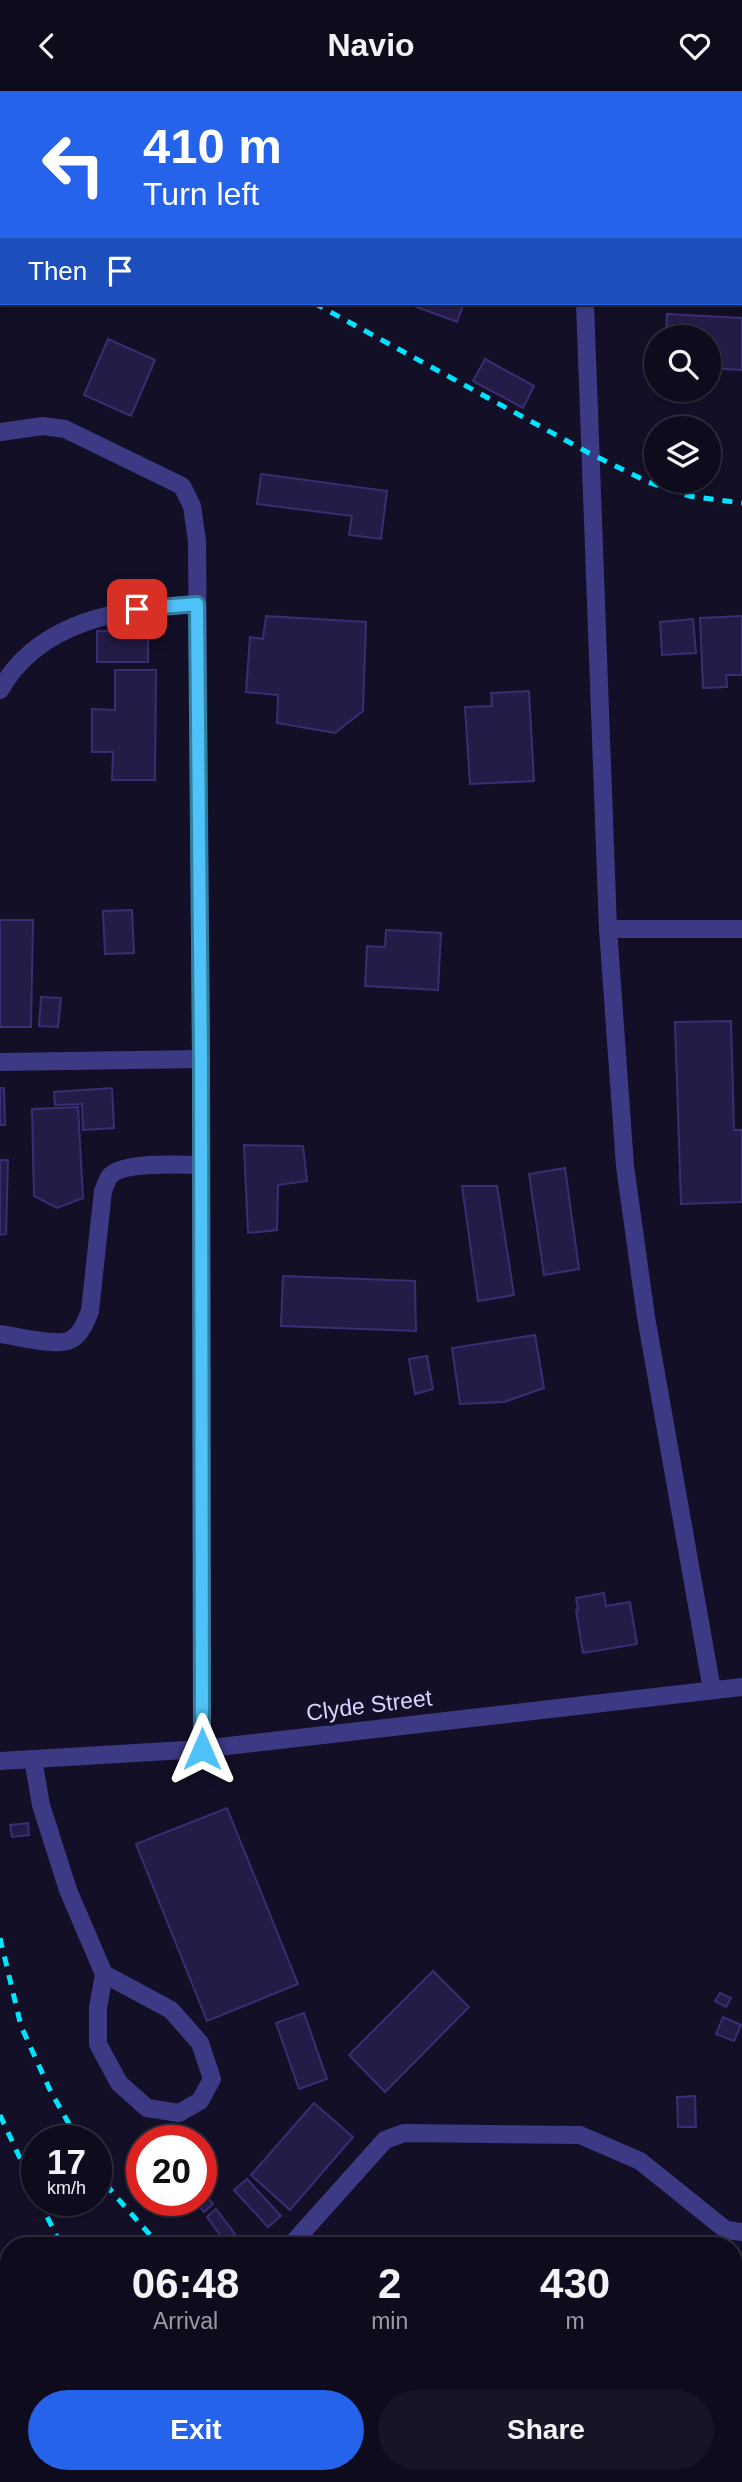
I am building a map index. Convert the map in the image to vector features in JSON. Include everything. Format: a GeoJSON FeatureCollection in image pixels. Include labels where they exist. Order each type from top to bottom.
{"type":"FeatureCollection","features":[{"type":"Feature","properties":{"kind":"street"},"geometry":{"type":"LineString","coordinates":[[585,305],[608,929],[627,1179],[646,1317],[712,1690]]}},
{"type":"Feature","properties":{"kind":"street"},"geometry":{"type":"LineString","coordinates":[[0,432],[43,426],[65,429],[182,486],[192,506],[197,541],[202,1749]]}},
{"type":"Feature","properties":{"kind":"street"},"geometry":{"type":"LineString","coordinates":[[0,690],[6,679],[28,655],[56,633],[90,619],[122,612],[197,604]]}},
{"type":"Feature","properties":{"kind":"street"},"geometry":{"type":"LineString","coordinates":[[608,929],[742,929]]}},
{"type":"Feature","properties":{"kind":"street"},"geometry":{"type":"LineString","coordinates":[[0,1062],[201,1059]]}},
{"type":"Feature","properties":{"kind":"street"},"geometry":{"type":"LineString","coordinates":[[0,1334],[55,1342],[72,1339],[85,1325],[90,1311],[103,1191],[110,1175],[121,1168],[200,1165]]}},
{"type":"Feature","properties":{"kind":"street","name":"Clyde Street"},"geometry":{"type":"LineString","coordinates":[[0,1761],[202,1749],[742,1687]]}},
{"type":"Feature","properties":{"kind":"street"},"geometry":{"type":"LineString","coordinates":[[33,1759],[41,1805],[68,1891],[104,1974],[98,2008],[98,2044],[119,2083],[147,2108],[179,2113],[201,2101],[212,2080],[200,2043],[172,2010],[104,1974]]}},
{"type":"Feature","properties":{"kind":"street"},"geometry":{"type":"LineString","coordinates":[[298,2237],[385,2140],[404,2133],[580,2135],[640,2161],[726,2230],[742,2232]]}},
{"type":"Feature","properties":{"kind":"building"},"geometry":{"type":"Polygon","coordinates":[[[411,305],[463,305],[457,322],[411,305]]]}},
{"type":"Feature","properties":{"kind":"building"},"geometry":{"type":"Polygon","coordinates":[[[667,314],[742,318],[742,370],[721,369],[721,325],[667,325],[667,314]]]}},
{"type":"Feature","properties":{"kind":"building"},"geometry":{"type":"Polygon","coordinates":[[[108,339],[155,360],[131,416],[84,395],[108,339]]]}},
{"type":"Feature","properties":{"kind":"building"},"geometry":{"type":"Polygon","coordinates":[[[485,359],[534,386],[523,408],[473,381],[485,359]]]}},
{"type":"Feature","properties":{"kind":"building"},"geometry":{"type":"Polygon","coordinates":[[[261,474],[387,491],[381,539],[349,535],[352,516],[257,504],[261,474]]]}},
{"type":"Feature","properties":{"kind":"building"},"geometry":{"type":"Polygon","coordinates":[[[266,616],[366,622],[363,711],[335,733],[277,723],[278,695],[246,692],[250,637],[263,639],[266,616]]]}},
{"type":"Feature","properties":{"kind":"building"},"geometry":{"type":"Polygon","coordinates":[[[742,616],[742,675],[726,675],[727,687],[703,688],[700,618],[742,616]]]}},
{"type":"Feature","properties":{"kind":"building"},"geometry":{"type":"Polygon","coordinates":[[[693,619],[696,653],[662,655],[660,622],[693,619]]]}},
{"type":"Feature","properties":{"kind":"building"},"geometry":{"type":"Polygon","coordinates":[[[97,631],[148,632],[148,662],[97,662],[97,631]]]}},
{"type":"Feature","properties":{"kind":"building"},"geometry":{"type":"Polygon","coordinates":[[[115,670],[156,670],[155,780],[112,780],[113,752],[92,752],[92,709],[115,710],[115,670]]]}},
{"type":"Feature","properties":{"kind":"building"},"geometry":{"type":"Polygon","coordinates":[[[529,691],[534,781],[470,784],[465,707],[492,706],[491,693],[529,691]]]}},
{"type":"Feature","properties":{"kind":"building"},"geometry":{"type":"Polygon","coordinates":[[[132,910],[134,953],[105,954],[103,911],[132,910]]]}},
{"type":"Feature","properties":{"kind":"building"},"geometry":{"type":"Polygon","coordinates":[[[0,920],[33,920],[31,1027],[0,1027],[0,920]]]}},
{"type":"Feature","properties":{"kind":"building"},"geometry":{"type":"Polygon","coordinates":[[[386,930],[441,933],[438,990],[365,986],[367,946],[385,947],[386,930]]]}},
{"type":"Feature","properties":{"kind":"building"},"geometry":{"type":"Polygon","coordinates":[[[41,997],[61,998],[58,1027],[39,1026],[41,997]]]}},
{"type":"Feature","properties":{"kind":"building"},"geometry":{"type":"Polygon","coordinates":[[[731,1021],[734,1130],[742,1130],[742,1202],[681,1204],[675,1022],[731,1021]]]}},
{"type":"Feature","properties":{"kind":"building"},"geometry":{"type":"Polygon","coordinates":[[[0,1088],[4,1088],[5,1125],[0,1125],[0,1088]]]}},
{"type":"Feature","properties":{"kind":"building"},"geometry":{"type":"Polygon","coordinates":[[[112,1088],[114,1128],[83,1130],[82,1104],[55,1105],[54,1092],[112,1088]]]}},
{"type":"Feature","properties":{"kind":"building"},"geometry":{"type":"Polygon","coordinates":[[[78,1107],[83,1198],[57,1208],[34,1196],[32,1109],[78,1107]]]}},
{"type":"Feature","properties":{"kind":"building"},"geometry":{"type":"Polygon","coordinates":[[[244,1145],[303,1146],[307,1181],[278,1185],[277,1230],[248,1233],[244,1145]]]}},
{"type":"Feature","properties":{"kind":"building"},"geometry":{"type":"Polygon","coordinates":[[[0,1160],[8,1160],[6,1234],[0,1235],[0,1160]]]}},
{"type":"Feature","properties":{"kind":"building"},"geometry":{"type":"Polygon","coordinates":[[[565,1168],[579,1269],[544,1275],[529,1174],[565,1168]]]}},
{"type":"Feature","properties":{"kind":"building"},"geometry":{"type":"Polygon","coordinates":[[[462,1186],[497,1186],[514,1295],[478,1301],[462,1186]]]}},
{"type":"Feature","properties":{"kind":"building"},"geometry":{"type":"Polygon","coordinates":[[[283,1276],[415,1281],[416,1331],[281,1326],[283,1276]]]}},
{"type":"Feature","properties":{"kind":"building"},"geometry":{"type":"Polygon","coordinates":[[[535,1335],[544,1388],[504,1402],[460,1404],[452,1348],[535,1335]]]}},
{"type":"Feature","properties":{"kind":"building"},"geometry":{"type":"Polygon","coordinates":[[[427,1356],[433,1389],[415,1394],[409,1359],[427,1356]]]}},
{"type":"Feature","properties":{"kind":"building"},"geometry":{"type":"Polygon","coordinates":[[[604,1593],[606,1606],[630,1602],[637,1644],[583,1653],[576,1598],[604,1593]]]}},
{"type":"Feature","properties":{"kind":"building"},"geometry":{"type":"Polygon","coordinates":[[[227,1808],[298,1984],[207,2021],[136,1844],[227,1808]]]}},
{"type":"Feature","properties":{"kind":"building"},"geometry":{"type":"Polygon","coordinates":[[[28,1823],[29,1835],[12,1837],[10,1825],[28,1823]]]}},
{"type":"Feature","properties":{"kind":"building"},"geometry":{"type":"Polygon","coordinates":[[[433,1971],[469,2007],[385,2092],[349,2055],[433,1971]]]}},
{"type":"Feature","properties":{"kind":"building"},"geometry":{"type":"Polygon","coordinates":[[[720,1993],[731,1998],[726,2007],[715,2001],[720,1993]]]}},
{"type":"Feature","properties":{"kind":"building"},"geometry":{"type":"Polygon","coordinates":[[[304,2013],[327,2079],[299,2089],[276,2023],[304,2013]]]}},
{"type":"Feature","properties":{"kind":"building"},"geometry":{"type":"Polygon","coordinates":[[[723,2017],[741,2025],[734,2041],[716,2034],[723,2017]]]}},
{"type":"Feature","properties":{"kind":"building"},"geometry":{"type":"Polygon","coordinates":[[[695,2096],[696,2127],[678,2127],[677,2097],[695,2096]]]}},
{"type":"Feature","properties":{"kind":"building"},"geometry":{"type":"Polygon","coordinates":[[[314,2103],[353,2137],[290,2210],[251,2175],[314,2103]]]}},
{"type":"Feature","properties":{"kind":"building"},"geometry":{"type":"Polygon","coordinates":[[[247,2179],[281,2216],[268,2227],[234,2190],[247,2179]]]}},
{"type":"Feature","properties":{"kind":"building"},"geometry":{"type":"Polygon","coordinates":[[[217,2210],[235,2234],[231,2237],[221,2237],[207,2217],[217,2216],[217,2210]]]}},
{"type":"Feature","properties":{"kind":"railway"},"geometry":{"type":"LineString","coordinates":[[318,305],[589,453],[648,482],[689,496],[742,503]]}},
{"type":"Feature","properties":{"kind":"railway"},"geometry":{"type":"LineString","coordinates":[[0,1938],[21,2026],[50,2090],[70,2125]]}},
{"type":"Feature","properties":{"kind":"railway"},"geometry":{"type":"LineString","coordinates":[[0,2115],[21,2160]]}},
{"type":"Feature","properties":{"kind":"railway"},"geometry":{"type":"LineString","coordinates":[[112,2192],[152,2237]]}},
{"type":"Feature","properties":{"kind":"railway"},"geometry":{"type":"LineString","coordinates":[[47,2216],[57,2237]]}},
{"type":"Feature","properties":{"kind":"route"},"geometry":{"type":"LineString","coordinates":[[137,609],[197,604],[202,1749]]}}]}
